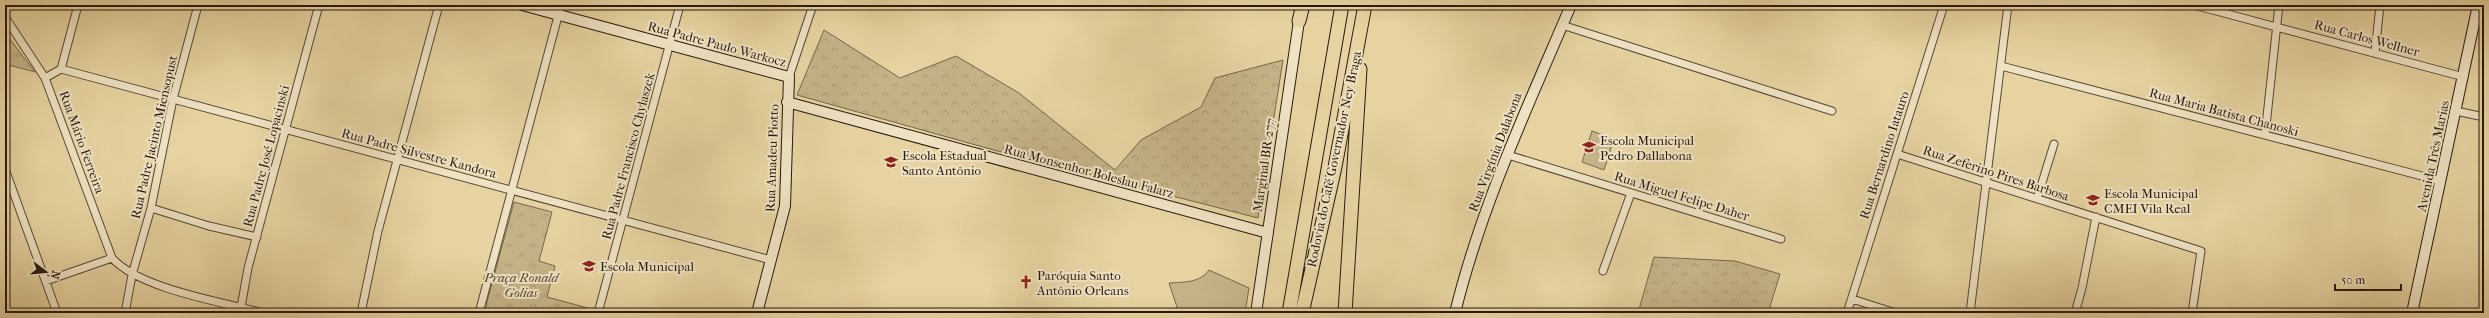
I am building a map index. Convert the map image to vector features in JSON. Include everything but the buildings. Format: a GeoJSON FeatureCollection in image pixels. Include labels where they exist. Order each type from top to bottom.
{"type":"FeatureCollection","features":[{"type":"Feature","properties":{"kind":"highway"},"geometry":{"type":"LineString","coordinates":[[1299,21],[1303,5]]}},
{"type":"Feature","properties":{"kind":"highway","name":"Rodovia do Café Governador Ney Braga"},"geometry":{"type":"LineString","coordinates":[[1289,313],[1342,5]]}},
{"type":"Feature","properties":{"kind":"highway"},"geometry":{"type":"LineString","coordinates":[[1345,313],[1364,10]]}},
{"type":"Feature","properties":{"kind":"highway","name":"Rodovia do Café Governador Ney Braga"},"geometry":{"type":"LineString","coordinates":[[1302,313],[1335,167],[1364,10]]}},
{"type":"Feature","properties":{"kind":"street"},"geometry":{"type":"LineString","coordinates":[[46,78],[61,69],[78,5]]}},
{"type":"Feature","properties":{"kind":"street","name":"Rua Padre Jacinto Miensopust"},"geometry":{"type":"LineString","coordinates":[[125,313],[132,275],[152,208],[173,99],[198,5]]}},
{"type":"Feature","properties":{"kind":"street","name":"Rua Padre José Lopacinski"},"geometry":{"type":"LineString","coordinates":[[240,310],[257,237],[319,5]]}},
{"type":"Feature","properties":{"kind":"street"},"geometry":{"type":"LineString","coordinates":[[361,313],[378,231],[439,5]]}},
{"type":"Feature","properties":{"kind":"street","name":"Rua Padre Paulo Warkocz"},"geometry":{"type":"LineString","coordinates":[[522,5],[560,10],[670,45],[789,77]]}},
{"type":"Feature","properties":{"kind":"street","name":"Rua Padre Francisco Chylaszek"},"geometry":{"type":"LineString","coordinates":[[598,313],[680,5]]}},
{"type":"Feature","properties":{"kind":"street","name":"Rua Amadeu Piotto"},"geometry":{"type":"LineString","coordinates":[[757,313],[785,206],[787,102],[789,77],[813,5]]}},
{"type":"Feature","properties":{"kind":"street","name":"Rua Virgínia Dalabona"},"geometry":{"type":"LineString","coordinates":[[1455,313],[1470,254],[1508,154],[1571,5]]}},
{"type":"Feature","properties":{"kind":"street","name":"Rua Bernardino Iatauro"},"geometry":{"type":"LineString","coordinates":[[1847,313],[1944,5]]}},
{"type":"Feature","properties":{"kind":"street"},"geometry":{"type":"LineString","coordinates":[[1970,313],[2008,5]]}},
{"type":"Feature","properties":{"kind":"street","name":"Rua Carlos Wellner"},"geometry":{"type":"LineString","coordinates":[[2194,5],[2464,77]]}},
{"type":"Feature","properties":{"kind":"street"},"geometry":{"type":"LineString","coordinates":[[2265,135],[2279,5]]}},
{"type":"Feature","properties":{"kind":"street"},"geometry":{"type":"LineString","coordinates":[[2375,53],[2380,5]]}},
{"type":"Feature","properties":{"kind":"street","name":"Avenida Três Marias"},"geometry":{"type":"LineString","coordinates":[[2412,313],[2464,77],[2478,5]]}},
{"type":"Feature","properties":{"kind":"street"},"geometry":{"type":"LineString","coordinates":[[479,313],[560,10]]}},
{"type":"Feature","properties":{"kind":"street","name":"Rua Mário Ferreira"},"geometry":{"type":"LineString","coordinates":[[5,16],[46,78],[112,258],[132,275]]}},
{"type":"Feature","properties":{"kind":"street","name":"Marginal BR-277"},"geometry":{"type":"LineString","coordinates":[[1256,313],[1299,21]]}},
{"type":"Feature","properties":{"kind":"street"},"geometry":{"type":"LineString","coordinates":[[1562,25],[1832,111]]}},
{"type":"Feature","properties":{"kind":"street","name":"Rua Maria Batista Chanoski"},"geometry":{"type":"LineString","coordinates":[[2000,66],[2441,181]]}},
{"type":"Feature","properties":{"kind":"street","name":"Rua Padre Silvestre Kandora"},"geometry":{"type":"LineString","coordinates":[[61,69],[771,260]]}},
{"type":"Feature","properties":{"kind":"street","name":"Rua Monsenhor Boleslau Falarz"},"geometry":{"type":"LineString","coordinates":[[787,102],[1268,233]]}},
{"type":"Feature","properties":{"kind":"street"},"geometry":{"type":"LineString","coordinates":[[2456,111],[2484,117]]}},
{"type":"Feature","properties":{"kind":"street"},"geometry":{"type":"LineString","coordinates":[[2037,198],[2054,144]]}},
{"type":"Feature","properties":{"kind":"street","name":"Rua Miguel Felipe Daher"},"geometry":{"type":"LineString","coordinates":[[1508,154],[1781,239]]}},
{"type":"Feature","properties":{"kind":"street","name":"Rua Zeferino Pires Barbosa"},"geometry":{"type":"LineString","coordinates":[[1897,154],[2201,251],[2192,313]]}},
{"type":"Feature","properties":{"kind":"street"},"geometry":{"type":"LineString","coordinates":[[5,169],[56,310]]}},
{"type":"Feature","properties":{"kind":"street"},"geometry":{"type":"LineString","coordinates":[[1603,270],[1631,193]]}},
{"type":"Feature","properties":{"kind":"street"},"geometry":{"type":"LineString","coordinates":[[152,208],[198,223],[257,237]]}},
{"type":"Feature","properties":{"kind":"street"},"geometry":{"type":"LineString","coordinates":[[2075,313],[2082,288],[2096,217]]}},
{"type":"Feature","properties":{"kind":"street"},"geometry":{"type":"LineString","coordinates":[[46,281],[112,258]]}},
{"type":"Feature","properties":{"kind":"street"},"geometry":{"type":"LineString","coordinates":[[132,275],[240,310],[264,313]]}},
{"type":"Feature","properties":{"kind":"street"},"geometry":{"type":"LineString","coordinates":[[1852,299],[1896,313]]}},
{"type":"Feature","properties":{"kind":"green space"},"geometry":{"type":"Polygon","coordinates":[[[824,30],[900,78],[956,56],[1019,93],[1115,170],[1141,140],[1201,107],[1215,78],[1283,60],[1258,218],[990,149],[797,95],[824,30]]]}},
{"type":"Feature","properties":{"kind":"green space"},"geometry":{"type":"Polygon","coordinates":[[[5,33],[35,72],[5,64],[5,33]]]}},
{"type":"Feature","properties":{"kind":"green space"},"geometry":{"type":"Polygon","coordinates":[[[1592,131],[1614,139],[1604,170],[1582,162],[1592,131]]]}},
{"type":"Feature","properties":{"kind":"green space","name":"Praça Ronald Golias"},"geometry":{"type":"Polygon","coordinates":[[[514,202],[552,212],[539,261],[555,266],[547,297],[588,308],[586,313],[484,313],[514,202]]]}},
{"type":"Feature","properties":{"kind":"green space"},"geometry":{"type":"Polygon","coordinates":[[[1654,257],[1735,261],[1780,274],[1768,313],[1638,313],[1654,257]]]}},
{"type":"Feature","properties":{"kind":"green space"},"geometry":{"type":"Polygon","coordinates":[[[1209,270],[1249,288],[1245,313],[1179,313],[1169,283],[1196,280],[1209,270]]]}},
{"type":"Feature","properties":{"kind":"place","name":"Escola Municipal Pedro Dallabona"},"geometry":{"type":"Point","coordinates":[1589,147]}},
{"type":"Feature","properties":{"kind":"place","name":"Escola Estadual Santo Antônio"},"geometry":{"type":"Point","coordinates":[891,162]}},
{"type":"Feature","properties":{"kind":"place","name":"Escola Municipal CMEI Vila Real"},"geometry":{"type":"Point","coordinates":[2093,200]}},
{"type":"Feature","properties":{"kind":"place","name":"Escola Municipal"},"geometry":{"type":"Point","coordinates":[589,266]}},
{"type":"Feature","properties":{"kind":"place","name":"Paróquia Santo Antônio Orleans"},"geometry":{"type":"Point","coordinates":[1026,282]}}]}
